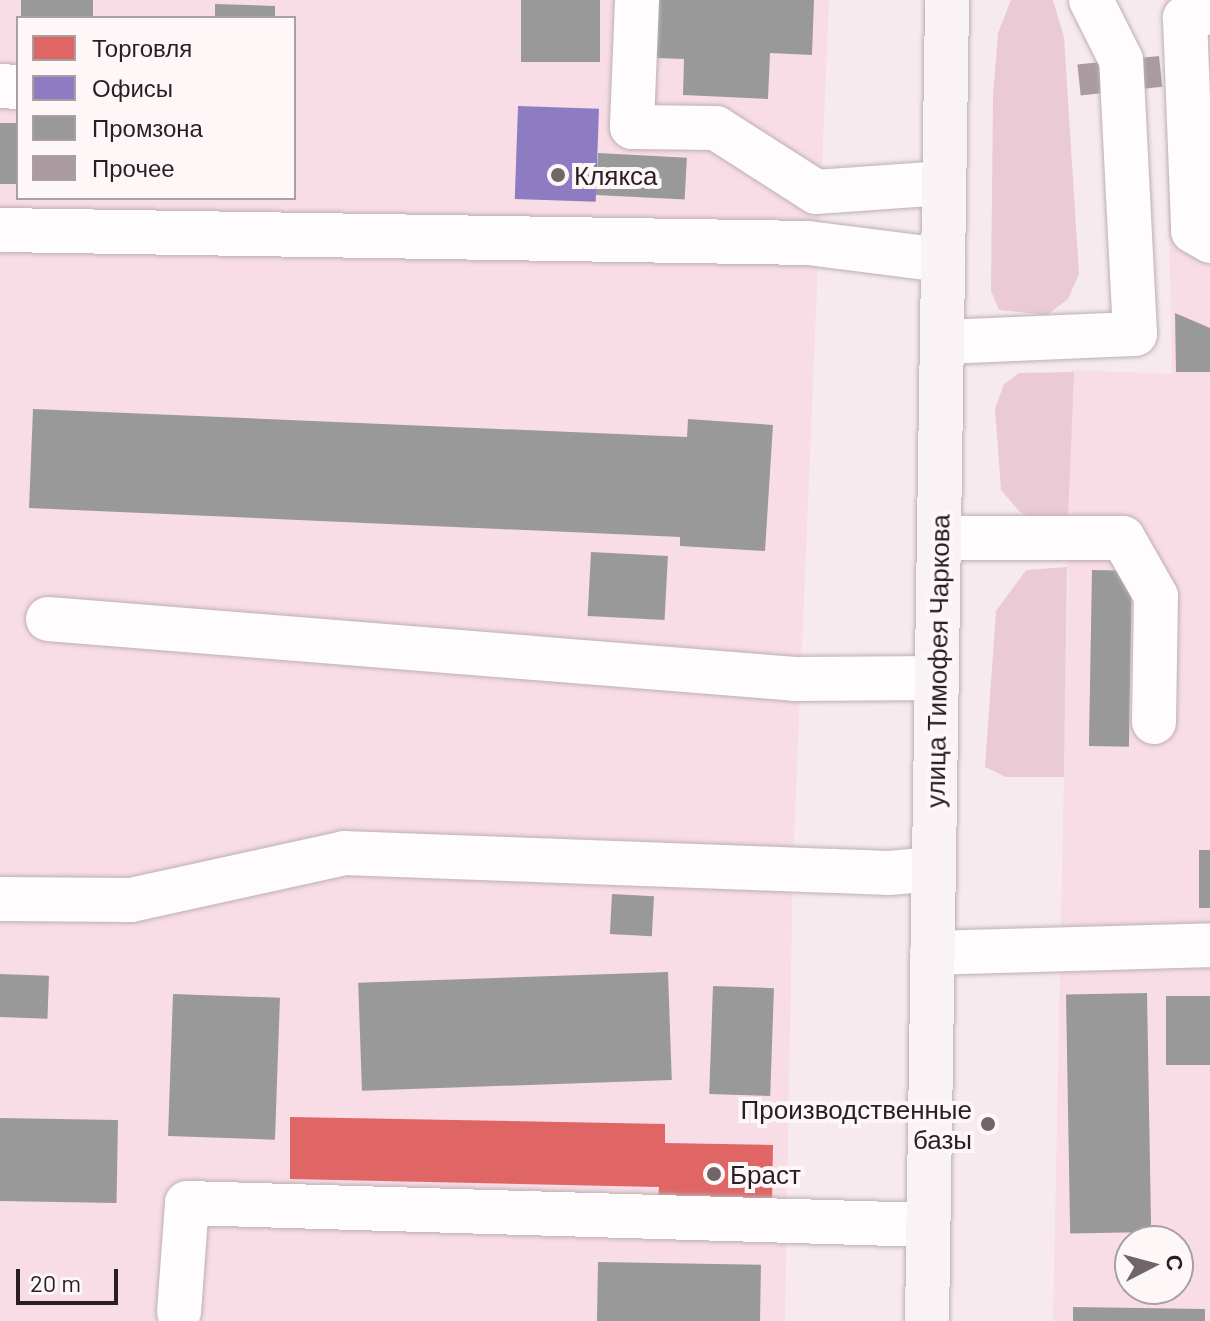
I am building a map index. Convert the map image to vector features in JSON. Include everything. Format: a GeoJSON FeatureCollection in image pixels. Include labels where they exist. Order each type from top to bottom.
{"type":"FeatureCollection","features":[{"type":"Feature","properties":{"kind":"main road","name":"улица Тимофея Чаркова"},"geometry":{"type":"LineString","coordinates":[[927,1321],[947,0]]}},
{"type":"Feature","properties":{"kind":"lane"},"geometry":{"type":"LineString","coordinates":[[637,0],[632,127],[716,128],[816,192],[944,183]]}},
{"type":"Feature","properties":{"kind":"lane"},"geometry":{"type":"LineString","coordinates":[[942,342],[1135,334],[1121,60],[1091,0]]}},
{"type":"Feature","properties":{"kind":"lane"},"geometry":{"type":"LineString","coordinates":[[1210,12],[1185,18],[1193,231],[1210,241]]}},
{"type":"Feature","properties":{"kind":"lane"},"geometry":{"type":"LineString","coordinates":[[0,230],[808,243],[943,260]]}},
{"type":"Feature","properties":{"kind":"lane"},"geometry":{"type":"LineString","coordinates":[[939,538],[1123,538],[1156,596],[1154,722]]}},
{"type":"Feature","properties":{"kind":"lane"},"geometry":{"type":"LineString","coordinates":[[48,619],[795,679],[937,678]]}},
{"type":"Feature","properties":{"kind":"lane"},"geometry":{"type":"LineString","coordinates":[[0,899],[131,900],[344,853],[889,873],[934,869]]}},
{"type":"Feature","properties":{"kind":"lane"},"geometry":{"type":"LineString","coordinates":[[932,953],[1210,945]]}},
{"type":"Feature","properties":{"kind":"lane"},"geometry":{"type":"LineString","coordinates":[[179,1312],[187,1203],[928,1225]]}},
{"type":"Feature","properties":{"kind":"shaded area"},"geometry":{"type":"Polygon","coordinates":[[[0,0],[829,0],[793,863],[785,1321],[0,1321],[0,0]]]}},
{"type":"Feature","properties":{"kind":"shaded area"},"geometry":{"type":"Polygon","coordinates":[[[1011,0],[1053,0],[1064,37],[1079,274],[1068,299],[1047,315],[999,310],[991,291],[993,96],[998,33],[1011,0]]]}},
{"type":"Feature","properties":{"kind":"shaded area"},"geometry":{"type":"Polygon","coordinates":[[[1164,0],[1210,0],[1210,1321],[1053,1321],[1072,370],[1172,374],[1164,0]]]}},
{"type":"Feature","properties":{"kind":"shaded area"},"geometry":{"type":"Polygon","coordinates":[[[1074,372],[1068,524],[1039,521],[1020,512],[1001,490],[995,409],[1004,384],[1019,373],[1074,372]]]}},
{"type":"Feature","properties":{"kind":"shaded area"},"geometry":{"type":"Polygon","coordinates":[[[1067,567],[1064,777],[1006,777],[985,767],[996,611],[1026,570],[1067,567]]]}},
{"type":"Feature","properties":{"kind":"building: Торговля"},"geometry":{"type":"Polygon","coordinates":[[[290,1117],[665,1124],[665,1143],[773,1145],[772,1202],[658,1200],[659,1187],[290,1179],[290,1117]]]}},
{"type":"Feature","properties":{"kind":"building: Офисы"},"geometry":{"type":"Polygon","coordinates":[[[518,106],[599,109],[596,202],[515,199],[518,106]]]}},
{"type":"Feature","properties":{"kind":"building: Промзона"},"geometry":{"type":"Polygon","coordinates":[[[21,0],[93,0],[93,16],[21,16],[21,0]]]}},
{"type":"Feature","properties":{"kind":"building: Промзона"},"geometry":{"type":"Polygon","coordinates":[[[521,0],[600,0],[600,62],[521,62],[521,0]]]}},
{"type":"Feature","properties":{"kind":"building: Промзона"},"geometry":{"type":"Polygon","coordinates":[[[658,0],[814,0],[812,55],[770,53],[768,99],[683,95],[684,59],[656,58],[658,0]]]}},
{"type":"Feature","properties":{"kind":"building: Промзона"},"geometry":{"type":"Polygon","coordinates":[[[215,4],[275,6],[275,16],[215,16],[215,4]]]}},
{"type":"Feature","properties":{"kind":"building: Промзона"},"geometry":{"type":"Polygon","coordinates":[[[0,123],[16,123],[16,184],[0,184],[0,123]]]}},
{"type":"Feature","properties":{"kind":"building: Промзона"},"geometry":{"type":"Polygon","coordinates":[[[598,153],[687,158],[685,200],[596,195],[598,153]]]}},
{"type":"Feature","properties":{"kind":"building: Промзона"},"geometry":{"type":"Polygon","coordinates":[[[1175,313],[1210,328],[1210,372],[1176,372],[1175,313]]]}},
{"type":"Feature","properties":{"kind":"building: Промзона"},"geometry":{"type":"Polygon","coordinates":[[[33,409],[687,437],[688,419],[773,425],[765,551],[680,546],[680,537],[29,508],[33,409]]]}},
{"type":"Feature","properties":{"kind":"building: Промзона"},"geometry":{"type":"Polygon","coordinates":[[[591,552],[668,556],[665,620],[588,616],[591,552]]]}},
{"type":"Feature","properties":{"kind":"building: Промзона"},"geometry":{"type":"Polygon","coordinates":[[[1092,570],[1132,571],[1129,747],[1089,746],[1092,570]]]}},
{"type":"Feature","properties":{"kind":"building: Промзона"},"geometry":{"type":"Polygon","coordinates":[[[1199,850],[1210,850],[1210,908],[1199,908],[1199,850]]]}},
{"type":"Feature","properties":{"kind":"building: Промзона"},"geometry":{"type":"Polygon","coordinates":[[[612,894],[654,896],[652,936],[610,934],[612,894]]]}},
{"type":"Feature","properties":{"kind":"building: Промзона"},"geometry":{"type":"Polygon","coordinates":[[[668,972],[672,1080],[362,1091],[358,983],[668,972]]]}},
{"type":"Feature","properties":{"kind":"building: Промзона"},"geometry":{"type":"Polygon","coordinates":[[[0,974],[49,976],[47,1019],[0,1017],[0,974]]]}},
{"type":"Feature","properties":{"kind":"building: Промзона"},"geometry":{"type":"Polygon","coordinates":[[[713,986],[774,988],[770,1096],[709,1094],[713,986]]]}},
{"type":"Feature","properties":{"kind":"building: Промзона"},"geometry":{"type":"Polygon","coordinates":[[[1147,993],[1151,1225],[1114,1225],[1114,1233],[1070,1233],[1066,994],[1147,993]]]}},
{"type":"Feature","properties":{"kind":"building: Промзона"},"geometry":{"type":"Polygon","coordinates":[[[173,994],[280,998],[275,1140],[168,1136],[173,994]]]}},
{"type":"Feature","properties":{"kind":"building: Промзона"},"geometry":{"type":"Polygon","coordinates":[[[1166,996],[1210,996],[1210,1065],[1166,1065],[1166,996]]]}},
{"type":"Feature","properties":{"kind":"building: Промзона"},"geometry":{"type":"Polygon","coordinates":[[[0,1118],[118,1120],[117,1203],[0,1201],[0,1118]]]}},
{"type":"Feature","properties":{"kind":"building: Промзона"},"geometry":{"type":"Polygon","coordinates":[[[598,1262],[761,1265],[760,1321],[597,1321],[598,1262]]]}},
{"type":"Feature","properties":{"kind":"building: Промзона"},"geometry":{"type":"Polygon","coordinates":[[[1073,1307],[1205,1309],[1205,1321],[1073,1321],[1073,1307]]]}},
{"type":"Feature","properties":{"kind":"building: Прочее"},"geometry":{"type":"Polygon","coordinates":[[[1159,56],[1162,87],[1081,95],[1077,65],[1159,56]]]}},
{"type":"Feature","properties":{"kind":"place","name":"Клякса"},"geometry":{"type":"Point","coordinates":[558,175]}},
{"type":"Feature","properties":{"kind":"place","name":"Производственные базы"},"geometry":{"type":"Point","coordinates":[988,1124]}},
{"type":"Feature","properties":{"kind":"place","name":"Браст"},"geometry":{"type":"Point","coordinates":[714,1174]}}]}
